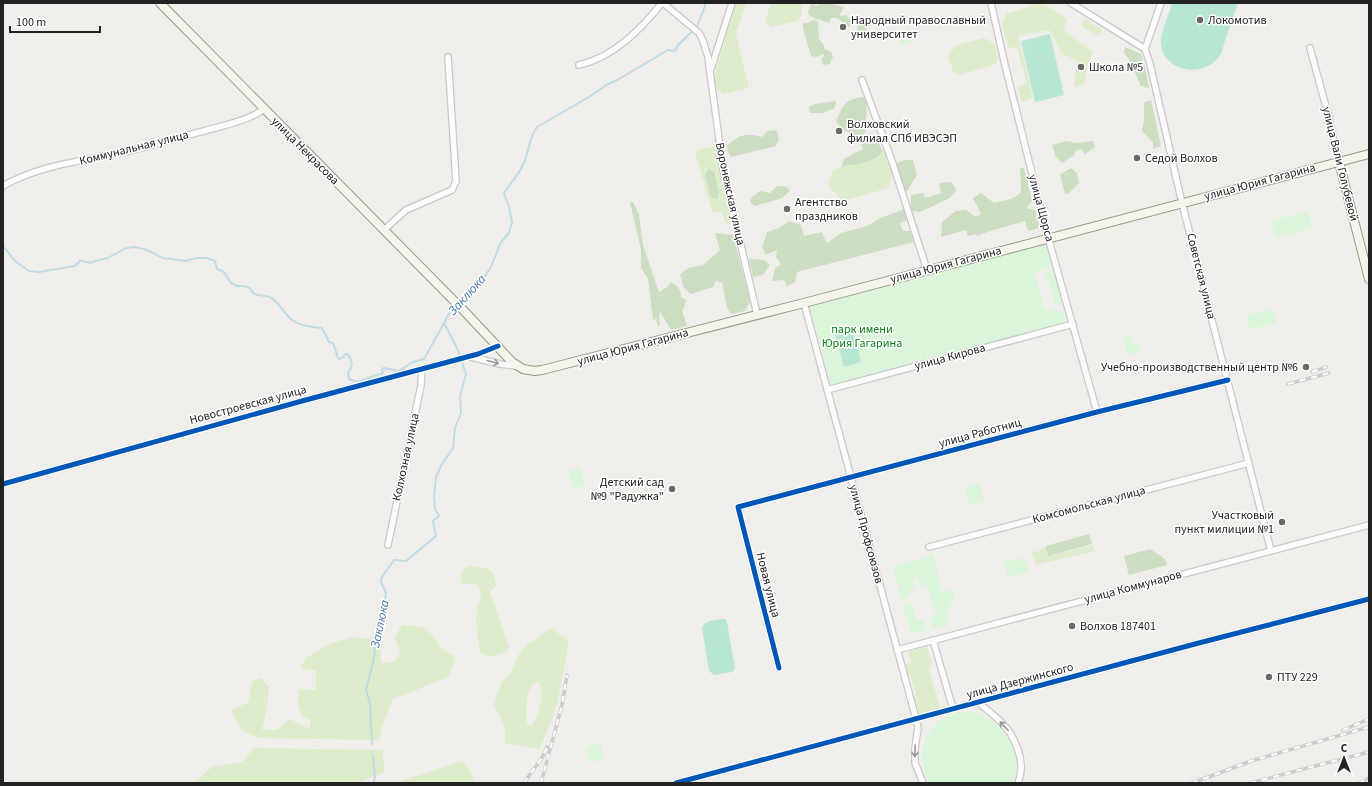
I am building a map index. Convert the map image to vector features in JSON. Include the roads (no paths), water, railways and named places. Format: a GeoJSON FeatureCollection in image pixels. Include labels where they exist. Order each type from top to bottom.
{"type":"FeatureCollection","features":[{"type":"Feature","properties":{"kind":"main road","name":"улица Некрасова"},"geometry":{"type":"LineString","coordinates":[[160,3],[498,346]]}},
{"type":"Feature","properties":{"kind":"main road","name":"улица Юрия Гагарина"},"geometry":{"type":"LineString","coordinates":[[521,367],[535,371],[569,364],[1369,154]]}},
{"type":"Feature","properties":{"kind":"main road","name":"улица Вали Голубевой"},"geometry":{"type":"LineString","coordinates":[[1339,162],[1369,279]]}},
{"type":"Feature","properties":{"kind":"main road"},"geometry":{"type":"LineString","coordinates":[[498,346],[512,362],[521,367]]}},
{"type":"Feature","properties":{"kind":"street","name":"Воронежская улица"},"geometry":{"type":"LineString","coordinates":[[662,3],[699,34],[708,57],[723,169],[756,314]]}},
{"type":"Feature","properties":{"kind":"street"},"geometry":{"type":"LineString","coordinates":[[579,65],[594,62],[629,40],[645,24],[662,3]]}},
{"type":"Feature","properties":{"kind":"street","name":"Воронежская улица"},"geometry":{"type":"LineString","coordinates":[[710,72],[732,3]]}},
{"type":"Feature","properties":{"kind":"street","name":"улица Щорса"},"geometry":{"type":"LineString","coordinates":[[991,3],[1005,65],[1049,238],[1074,324],[1097,412]]}},
{"type":"Feature","properties":{"kind":"street"},"geometry":{"type":"LineString","coordinates":[[1070,3],[1145,49],[1161,3]]}},
{"type":"Feature","properties":{"kind":"street","name":"улица Вали Голубевой"},"geometry":{"type":"LineString","coordinates":[[1310,48],[1339,162]]}},
{"type":"Feature","properties":{"kind":"street","name":"Советская улица"},"geometry":{"type":"LineString","coordinates":[[1145,49],[1150,64],[1182,203],[1271,551]]}},
{"type":"Feature","properties":{"kind":"street"},"geometry":{"type":"LineString","coordinates":[[384,230],[406,210],[452,190],[456,182],[448,57]]}},
{"type":"Feature","properties":{"kind":"street"},"geometry":{"type":"LineString","coordinates":[[862,80],[893,164],[927,270]]}},
{"type":"Feature","properties":{"kind":"street","name":"Коммунальная улица"},"geometry":{"type":"LineString","coordinates":[[3,186],[30,173],[138,149],[256,115],[264,109]]}},
{"type":"Feature","properties":{"kind":"street","name":"улица Профсоюзов"},"geometry":{"type":"LineString","coordinates":[[804,303],[916,719],[918,728],[915,748],[915,762],[923,783]]}},
{"type":"Feature","properties":{"kind":"street","name":"улица Кирова"},"geometry":{"type":"LineString","coordinates":[[827,390],[1074,324]]}},
{"type":"Feature","properties":{"kind":"street","name":"Новостроевская улица"},"geometry":{"type":"LineString","coordinates":[[3,484],[469,356],[498,346]]}},
{"type":"Feature","properties":{"kind":"street","name":"Новостроевская улица"},"geometry":{"type":"LineString","coordinates":[[469,356],[500,364],[521,367]]}},
{"type":"Feature","properties":{"kind":"street","name":"Колхозная улица"},"geometry":{"type":"LineString","coordinates":[[388,545],[421,385],[422,369]]}},
{"type":"Feature","properties":{"kind":"street","name":"улица Работниц"},"geometry":{"type":"LineString","coordinates":[[738,507],[1097,412],[1228,380]]}},
{"type":"Feature","properties":{"kind":"street","name":"Комсомольская улица"},"geometry":{"type":"LineString","coordinates":[[929,548],[1249,463]]}},
{"type":"Feature","properties":{"kind":"street","name":"Новая улица"},"geometry":{"type":"LineString","coordinates":[[738,507],[779,668]]}},
{"type":"Feature","properties":{"kind":"street","name":"улица Коммунаров"},"geometry":{"type":"LineString","coordinates":[[897,650],[1369,525]]}},
{"type":"Feature","properties":{"kind":"street","name":"улица Дзержинского"},"geometry":{"type":"LineString","coordinates":[[676,783],[1369,599]]}},
{"type":"Feature","properties":{"kind":"street"},"geometry":{"type":"LineString","coordinates":[[933,640],[953,709]]}},
{"type":"Feature","properties":{"kind":"street"},"geometry":{"type":"LineString","coordinates":[[978,703],[1010,732],[1020,757],[1021,776],[1018,783]]}},
{"type":"Feature","properties":{"kind":"waterway","name":"Заклюка"},"geometry":{"type":"LineString","coordinates":[[461,304],[480,284],[491,267],[501,242],[509,233],[512,222],[504,193],[522,167],[532,136],[537,127],[668,50],[675,51],[678,45],[697,27],[706,3]]}},
{"type":"Feature","properties":{"kind":"waterway"},"geometry":{"type":"LineString","coordinates":[[3,246],[15,261],[29,271],[39,272],[75,266],[80,261],[90,263],[108,258],[126,248],[135,247],[147,250],[163,258],[186,261],[196,258],[207,258],[215,261],[217,269],[224,272],[231,283],[237,286],[250,288],[254,293],[266,296],[276,301],[291,319],[302,325],[322,328],[329,342],[333,343],[338,358],[340,359],[345,354],[347,354],[350,358],[352,365],[348,372],[349,379],[357,382],[383,373],[382,369],[384,368],[399,371],[413,362],[424,359],[444,323]]}},
{"type":"Feature","properties":{"kind":"waterway","name":"Заклюка"},"geometry":{"type":"LineString","coordinates":[[372,744],[370,704],[366,689],[375,650],[373,639],[384,607],[386,593],[381,582],[382,577],[394,560],[406,561],[436,536],[433,521],[439,516],[435,509],[434,496],[436,477],[442,464],[453,448],[455,428],[461,413],[460,396],[466,374],[457,348],[444,323],[448,315],[457,307]]}},
{"type":"Feature","properties":{"kind":"waterway","name":"Заклюка"},"geometry":{"type":"LineString","coordinates":[[373,755],[375,778],[373,783]]}},
{"type":"Feature","properties":{"kind":"railway"},"geometry":{"type":"LineString","coordinates":[[1312,372],[1326,367]]}},
{"type":"Feature","properties":{"kind":"railway"},"geometry":{"type":"LineString","coordinates":[[1288,384],[1329,373]]}},
{"type":"Feature","properties":{"kind":"railway"},"geometry":{"type":"LineString","coordinates":[[541,783],[562,705],[567,675]]}},
{"type":"Feature","properties":{"kind":"railway"},"geometry":{"type":"LineString","coordinates":[[1343,730],[1369,719]]}},
{"type":"Feature","properties":{"kind":"railway"},"geometry":{"type":"LineString","coordinates":[[1192,783],[1251,761],[1369,727]]}},
{"type":"Feature","properties":{"kind":"railway"},"geometry":{"type":"LineString","coordinates":[[524,783],[543,756],[547,747]]}},
{"type":"Feature","properties":{"kind":"railway"},"geometry":{"type":"LineString","coordinates":[[1250,783],[1369,752]]}},
{"type":"Feature","properties":{"kind":"railway"},"geometry":{"type":"LineString","coordinates":[[1359,783],[1369,778]]}},
{"type":"Feature","properties":{"kind":"place","name":"Локомотив"},"geometry":{"type":"Point","coordinates":[1200,20]}},
{"type":"Feature","properties":{"kind":"place","name":"Народный православный университет"},"geometry":{"type":"Point","coordinates":[843,27]}},
{"type":"Feature","properties":{"kind":"place","name":"Школа №5"},"geometry":{"type":"Point","coordinates":[1081,67]}},
{"type":"Feature","properties":{"kind":"place","name":"Волховский филиал СПб ИВЭСЭП"},"geometry":{"type":"Point","coordinates":[839,131]}},
{"type":"Feature","properties":{"kind":"place","name":"Седой Волхов"},"geometry":{"type":"Point","coordinates":[1137,158]}},
{"type":"Feature","properties":{"kind":"place","name":"Агентство праздников"},"geometry":{"type":"Point","coordinates":[787,209]}},
{"type":"Feature","properties":{"kind":"place","name":"Учебно-производственный центр №6"},"geometry":{"type":"Point","coordinates":[1306,367]}},
{"type":"Feature","properties":{"kind":"place","name":"Детский cад №9 \"Радужка\""},"geometry":{"type":"Point","coordinates":[672,489]}},
{"type":"Feature","properties":{"kind":"place","name":"Участковый пункт милиции №1"},"geometry":{"type":"Point","coordinates":[1282,522]}},
{"type":"Feature","properties":{"kind":"place","name":"Волхов 187401"},"geometry":{"type":"Point","coordinates":[1072,626]}},
{"type":"Feature","properties":{"kind":"place","name":"ПТУ 229"},"geometry":{"type":"Point","coordinates":[1269,677]}},
{"type":"Feature","properties":{"kind":"park label","name":"парк имени Юрия Гагарина"},"geometry":{"type":"Point","coordinates":[862,336]}}]}
